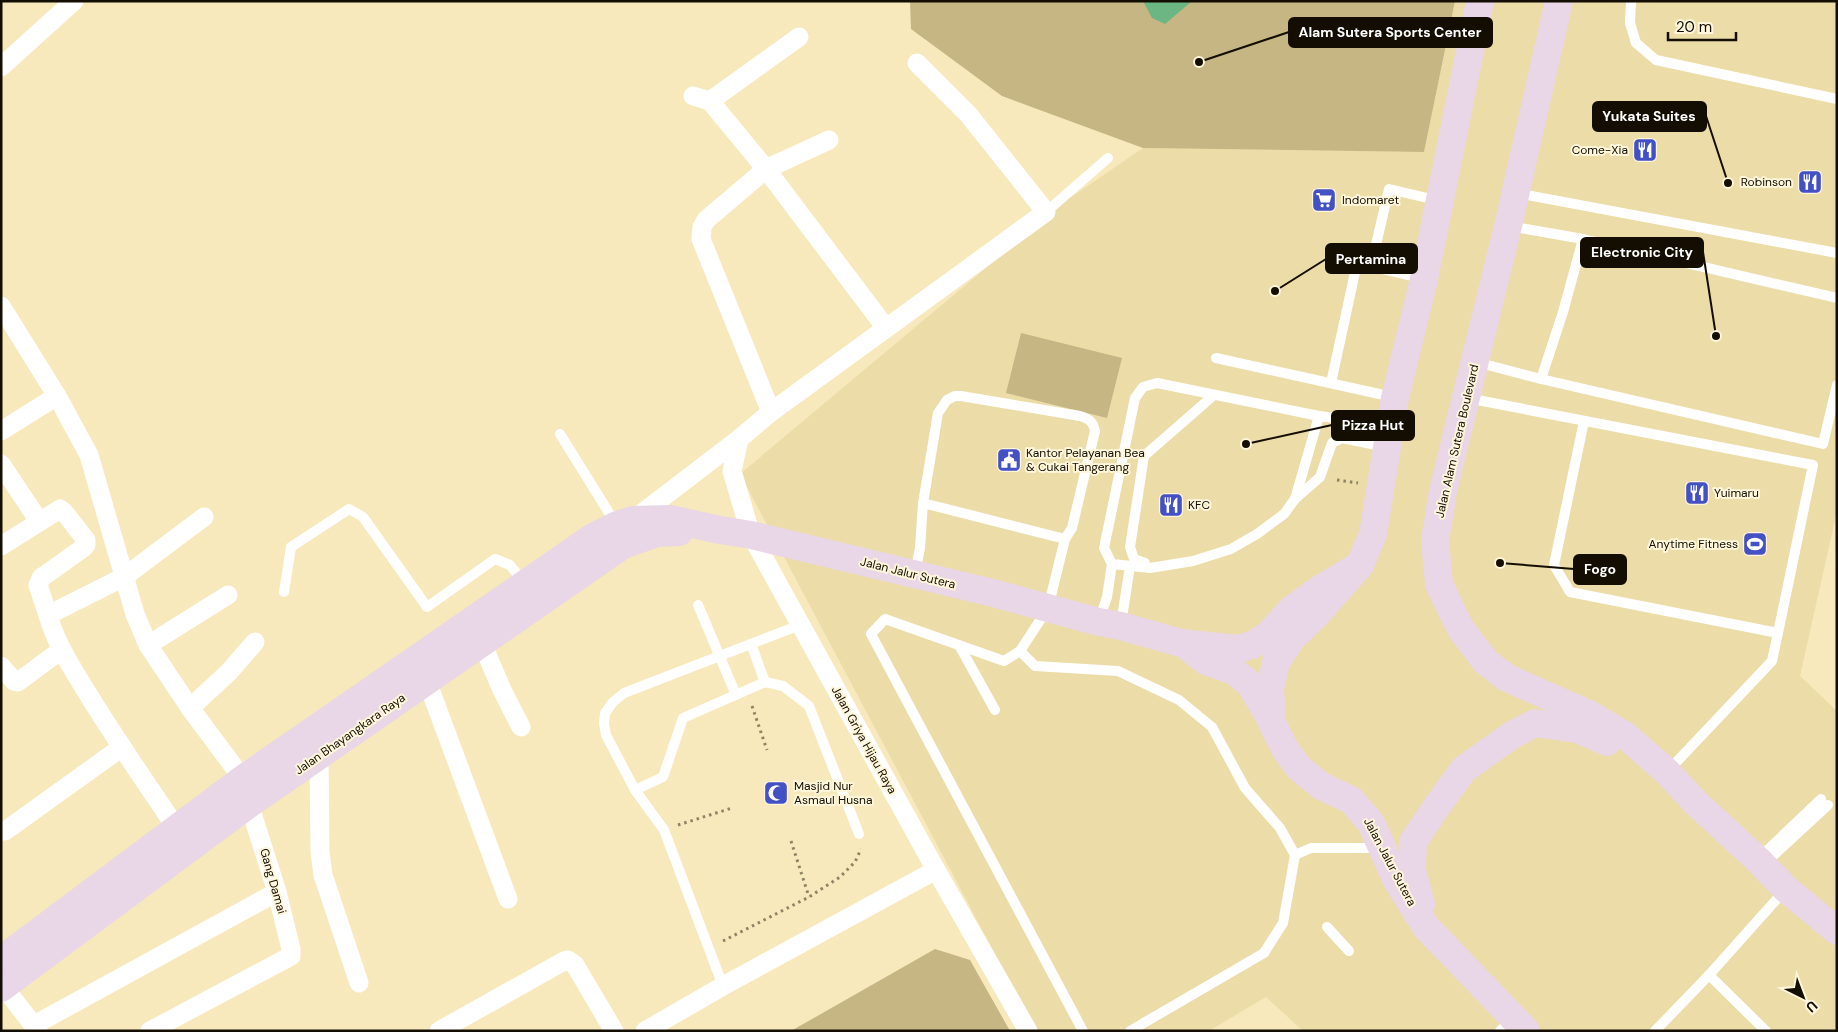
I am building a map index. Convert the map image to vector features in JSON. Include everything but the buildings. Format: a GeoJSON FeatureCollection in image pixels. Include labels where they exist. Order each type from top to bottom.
{"type":"FeatureCollection","features":[{"type":"Feature","properties":{"kind":"main road"},"geometry":{"type":"LineString","coordinates":[[1360,565],[1373,534],[1395,398],[1424,279],[1480,1]]}},
{"type":"Feature","properties":{"kind":"main road","name":"Jalan Alam Sutera Boulevard"},"geometry":{"type":"LineString","coordinates":[[1563,2],[1444,491],[1434,540],[1439,584],[1460,628],[1486,662],[1508,678],[1589,714],[1626,736],[1667,772]]}},
{"type":"Feature","properties":{"kind":"main road","name":"Jalan Jalur Sutera"},"geometry":{"type":"LineString","coordinates":[[625,522],[670,519],[720,530],[751,534],[993,593],[1180,643],[1238,649],[1252,645],[1267,636],[1291,610],[1317,590],[1360,565]]}},
{"type":"Feature","properties":{"kind":"main road","name":"Jalan Bhayangkara Raya"},"geometry":{"type":"LineString","coordinates":[[5,970],[177,829],[246,791],[318,756],[482,642],[593,537],[625,522]]}},
{"type":"Feature","properties":{"kind":"main road","name":"Jalan Bhayangkara Raya"},"geometry":{"type":"LineString","coordinates":[[5,970],[246,791],[531,594],[624,546],[657,533],[720,530]]}},
{"type":"Feature","properties":{"kind":"main road","name":"Jalan Jalur Sutera"},"geometry":{"type":"LineString","coordinates":[[1272,723],[1270,688],[1276,662],[1292,638],[1315,616],[1360,565]]}},
{"type":"Feature","properties":{"kind":"main road","name":"Jalan Jalur Sutera"},"geometry":{"type":"LineString","coordinates":[[1180,643],[1206,660],[1234,671],[1250,684],[1285,749],[1299,768],[1321,786],[1351,800],[1372,823],[1396,879],[1426,927],[1513,1026]]}},
{"type":"Feature","properties":{"kind":"main road"},"geometry":{"type":"LineString","coordinates":[[1426,927],[1412,870],[1413,842],[1464,770],[1512,735],[1535,723],[1577,729],[1611,743],[1658,788],[1697,804]]}},
{"type":"Feature","properties":{"kind":"main road"},"geometry":{"type":"LineString","coordinates":[[1667,772],[1697,804],[1760,862],[1786,889],[1837,932]]}},
{"type":"Feature","properties":{"kind":"street"},"geometry":{"type":"LineString","coordinates":[[1,67],[74,1]]}},
{"type":"Feature","properties":{"kind":"street"},"geometry":{"type":"LineString","coordinates":[[799,37],[702,99],[766,169],[886,328]]}},
{"type":"Feature","properties":{"kind":"street"},"geometry":{"type":"LineString","coordinates":[[625,522],[738,439],[771,412],[1046,212],[968,114],[917,63]]}},
{"type":"Feature","properties":{"kind":"street"},"geometry":{"type":"LineString","coordinates":[[771,412],[700,232],[706,220],[766,169],[829,140]]}},
{"type":"Feature","properties":{"kind":"street","name":"Gang Damai"},"geometry":{"type":"LineString","coordinates":[[1,306],[57,396],[89,455],[135,614],[148,645],[246,791],[277,892],[292,949],[289,959],[150,1031]]}},
{"type":"Feature","properties":{"kind":"street"},"geometry":{"type":"LineString","coordinates":[[1,430],[57,396]]}},
{"type":"Feature","properties":{"kind":"street","name":"Jalan Griya Hijau Raya"},"geometry":{"type":"LineString","coordinates":[[738,439],[732,471],[751,534],[936,870],[1028,1031]]}},
{"type":"Feature","properties":{"kind":"street"},"geometry":{"type":"LineString","coordinates":[[1,464],[39,521]]}},
{"type":"Feature","properties":{"kind":"street"},"geometry":{"type":"LineString","coordinates":[[1,546],[57,510],[62,510],[86,542],[83,548],[39,581],[38,585],[52,631],[61,650],[122,748],[177,829]]}},
{"type":"Feature","properties":{"kind":"street"},"geometry":{"type":"LineString","coordinates":[[48,615],[124,577],[204,517]]}},
{"type":"Feature","properties":{"kind":"street"},"geometry":{"type":"LineString","coordinates":[[148,645],[228,595]]}},
{"type":"Feature","properties":{"kind":"street"},"geometry":{"type":"LineString","coordinates":[[190,708],[229,672],[255,642]]}},
{"type":"Feature","properties":{"kind":"street"},"geometry":{"type":"LineString","coordinates":[[482,642],[502,690],[521,727]]}},
{"type":"Feature","properties":{"kind":"street"},"geometry":{"type":"LineString","coordinates":[[1,666],[14,681],[18,682],[61,650]]}},
{"type":"Feature","properties":{"kind":"street"},"geometry":{"type":"LineString","coordinates":[[427,681],[508,899]]}},
{"type":"Feature","properties":{"kind":"street"},"geometry":{"type":"LineString","coordinates":[[1,831],[8,829],[122,748]]}},
{"type":"Feature","properties":{"kind":"street"},"geometry":{"type":"LineString","coordinates":[[318,756],[320,852],[323,875],[359,983]]}},
{"type":"Feature","properties":{"kind":"street"},"geometry":{"type":"LineString","coordinates":[[645,1031],[723,986],[936,870]]}},
{"type":"Feature","properties":{"kind":"street"},"geometry":{"type":"LineString","coordinates":[[5,970],[36,1028],[123,975],[277,892]]}},
{"type":"Feature","properties":{"kind":"street"},"geometry":{"type":"LineString","coordinates":[[438,1031],[568,960],[574,965],[614,1031]]}},
{"type":"Feature","properties":{"kind":"lane"},"geometry":{"type":"LineString","coordinates":[[1631,1],[1630,23],[1636,43],[1656,60],[1837,99]]}},
{"type":"Feature","properties":{"kind":"lane"},"geometry":{"type":"LineString","coordinates":[[1046,212],[1108,158]]}},
{"type":"Feature","properties":{"kind":"lane"},"geometry":{"type":"LineString","coordinates":[[1371,266],[1389,189],[1440,201]]}},
{"type":"Feature","properties":{"kind":"lane"},"geometry":{"type":"LineString","coordinates":[[1515,193],[1837,252]]}},
{"type":"Feature","properties":{"kind":"lane"},"geometry":{"type":"LineString","coordinates":[[1508,226],[1583,239],[1837,298]]}},
{"type":"Feature","properties":{"kind":"lane"},"geometry":{"type":"LineString","coordinates":[[1541,379],[1563,312],[1583,239]]}},
{"type":"Feature","properties":{"kind":"lane"},"geometry":{"type":"LineString","coordinates":[[1331,383],[1357,263],[1424,279]]}},
{"type":"Feature","properties":{"kind":"lane"},"geometry":{"type":"LineString","coordinates":[[1216,358],[1256,362],[1292,369],[1331,383],[1395,398]]}},
{"type":"Feature","properties":{"kind":"lane"},"geometry":{"type":"LineString","coordinates":[[1474,362],[1823,444],[1837,385]]}},
{"type":"Feature","properties":{"kind":"lane"},"geometry":{"type":"LineString","coordinates":[[1110,624],[1107,597],[1112,564],[1104,548],[1135,398],[1143,387],[1157,382],[1319,416],[1358,421],[1388,438]]}},
{"type":"Feature","properties":{"kind":"lane"},"geometry":{"type":"LineString","coordinates":[[1193,562],[1187,556],[1145,563],[1134,560],[1130,547],[1144,456],[1214,395]]}},
{"type":"Feature","properties":{"kind":"lane"},"geometry":{"type":"LineString","coordinates":[[914,575],[920,548],[923,503],[938,413],[947,400],[955,396],[961,396],[1080,416],[1093,423],[1095,431],[1072,528],[1065,539],[1048,608],[1020,651],[1004,661],[885,619],[870,634],[1083,1031]]}},
{"type":"Feature","properties":{"kind":"lane"},"geometry":{"type":"LineString","coordinates":[[1466,398],[1813,465],[1772,660],[1667,772]]}},
{"type":"Feature","properties":{"kind":"lane"},"geometry":{"type":"LineString","coordinates":[[1295,499],[1319,416]]}},
{"type":"Feature","properties":{"kind":"lane"},"geometry":{"type":"LineString","coordinates":[[1584,421],[1554,566],[1570,592],[1778,633]]}},
{"type":"Feature","properties":{"kind":"lane"},"geometry":{"type":"LineString","coordinates":[[560,434],[625,522]]}},
{"type":"Feature","properties":{"kind":"lane"},"geometry":{"type":"LineString","coordinates":[[1112,564],[1150,568],[1193,562],[1231,549],[1257,534],[1284,514],[1295,499],[1320,477],[1332,443],[1342,438],[1388,438]]}},
{"type":"Feature","properties":{"kind":"lane"},"geometry":{"type":"LineString","coordinates":[[923,503],[1065,539]]}},
{"type":"Feature","properties":{"kind":"lane"},"geometry":{"type":"LineString","coordinates":[[284,592],[291,547],[349,508],[363,517],[427,607],[495,559],[510,565],[531,594]]}},
{"type":"Feature","properties":{"kind":"lane"},"geometry":{"type":"LineString","coordinates":[[1110,624],[1130,566]]}},
{"type":"Feature","properties":{"kind":"lane"},"geometry":{"type":"LineString","coordinates":[[698,605],[736,695]]}},
{"type":"Feature","properties":{"kind":"lane"},"geometry":{"type":"LineString","coordinates":[[723,986],[664,830],[635,790],[606,735],[605,713],[613,702],[624,693],[800,625]]}},
{"type":"Feature","properties":{"kind":"lane"},"geometry":{"type":"LineString","coordinates":[[751,644],[765,682]]}},
{"type":"Feature","properties":{"kind":"lane"},"geometry":{"type":"LineString","coordinates":[[959,645],[995,710]]}},
{"type":"Feature","properties":{"kind":"lane"},"geometry":{"type":"LineString","coordinates":[[1020,651],[1035,666],[1118,671],[1178,700],[1212,727],[1245,788],[1280,828],[1295,854],[1283,923],[1264,953],[1130,1031]]}},
{"type":"Feature","properties":{"kind":"lane"},"geometry":{"type":"LineString","coordinates":[[635,790],[663,778],[683,718],[765,682],[783,686],[809,706],[860,834]]}},
{"type":"Feature","properties":{"kind":"lane"},"geometry":{"type":"LineString","coordinates":[[1760,862],[1824,802]]}},
{"type":"Feature","properties":{"kind":"lane"},"geometry":{"type":"LineString","coordinates":[[1295,854],[1311,848],[1383,848]]}},
{"type":"Feature","properties":{"kind":"lane"},"geometry":{"type":"LineString","coordinates":[[1655,1031],[1709,975],[1786,889]]}},
{"type":"Feature","properties":{"kind":"lane"},"geometry":{"type":"LineString","coordinates":[[1326,927],[1349,951]]}},
{"type":"Feature","properties":{"kind":"lane"},"geometry":{"type":"LineString","coordinates":[[1709,975],[1766,1031]]}},
{"type":"Feature","properties":{"kind":"path"},"geometry":{"type":"LineString","coordinates":[[1320,477],[1381,486]]}},
{"type":"Feature","properties":{"kind":"path"},"geometry":{"type":"LineString","coordinates":[[746,690],[767,750]]}},
{"type":"Feature","properties":{"kind":"path"},"geometry":{"type":"LineString","coordinates":[[664,830],[732,808]]}},
{"type":"Feature","properties":{"kind":"path"},"geometry":{"type":"LineString","coordinates":[[709,948],[809,897],[840,877],[855,862],[860,849],[860,834]]}},
{"type":"Feature","properties":{"kind":"path"},"geometry":{"type":"LineString","coordinates":[[791,842],[809,897]]}},
{"type":"Feature","properties":{"kind":"shaded area"},"geometry":{"type":"Polygon","coordinates":[[[910,1],[1455,1],[1424,152],[1143,148],[1002,96],[911,29],[910,1]]]}},
{"type":"Feature","properties":{"kind":"shaded area"},"geometry":{"type":"Polygon","coordinates":[[[1143,1],[1192,1],[1165,24],[1152,18],[1143,1]]]}},
{"type":"Feature","properties":{"kind":"shaded area"},"geometry":{"type":"Polygon","coordinates":[[[1455,1],[1837,1],[1837,511],[1800,676],[1837,711],[1837,1031],[1303,1031],[1266,997],[1209,1031],[1036,1031],[740,474],[1067,200],[1143,148],[1424,152],[1455,1]]]}},
{"type":"Feature","properties":{"kind":"shaded area"},"geometry":{"type":"Polygon","coordinates":[[[1021,333],[1122,358],[1107,418],[1006,393],[1021,333]]]}},
{"type":"Feature","properties":{"kind":"shaded area"},"geometry":{"type":"Polygon","coordinates":[[[935,949],[970,960],[1010,1031],[791,1031],[935,949]]]}},
{"type":"Feature","properties":{"kind":"place","name":"Alam Sutera Sports Center"},"geometry":{"type":"Point","coordinates":[1199,62]}},
{"type":"Feature","properties":{"kind":"place","name":"Come-Xia"},"geometry":{"type":"Point","coordinates":[1645,150]}},
{"type":"Feature","properties":{"kind":"place","name":"Robinson"},"geometry":{"type":"Point","coordinates":[1810,182]}},
{"type":"Feature","properties":{"kind":"place","name":"Yukata Suites"},"geometry":{"type":"Point","coordinates":[1728,183]}},
{"type":"Feature","properties":{"kind":"place","name":"Indomaret"},"geometry":{"type":"Point","coordinates":[1324,200]}},
{"type":"Feature","properties":{"kind":"place","name":"Pertamina"},"geometry":{"type":"Point","coordinates":[1275,291]}},
{"type":"Feature","properties":{"kind":"place","name":"Electronic City"},"geometry":{"type":"Point","coordinates":[1716,336]}},
{"type":"Feature","properties":{"kind":"place","name":"Pizza Hut"},"geometry":{"type":"Point","coordinates":[1246,444]}},
{"type":"Feature","properties":{"kind":"place","name":"Kantor Pelayanan Bea & Cukai Tangerang"},"geometry":{"type":"Point","coordinates":[1009,460]}},
{"type":"Feature","properties":{"kind":"place","name":"Yuimaru"},"geometry":{"type":"Point","coordinates":[1697,493]}},
{"type":"Feature","properties":{"kind":"place","name":"KFC"},"geometry":{"type":"Point","coordinates":[1171,505]}},
{"type":"Feature","properties":{"kind":"place","name":"Anytime Fitness"},"geometry":{"type":"Point","coordinates":[1755,544]}},
{"type":"Feature","properties":{"kind":"place","name":"Fogo"},"geometry":{"type":"Point","coordinates":[1500,563]}},
{"type":"Feature","properties":{"kind":"place","name":"Masjid Nur Asmaul Husna"},"geometry":{"type":"Point","coordinates":[776,793]}}]}
